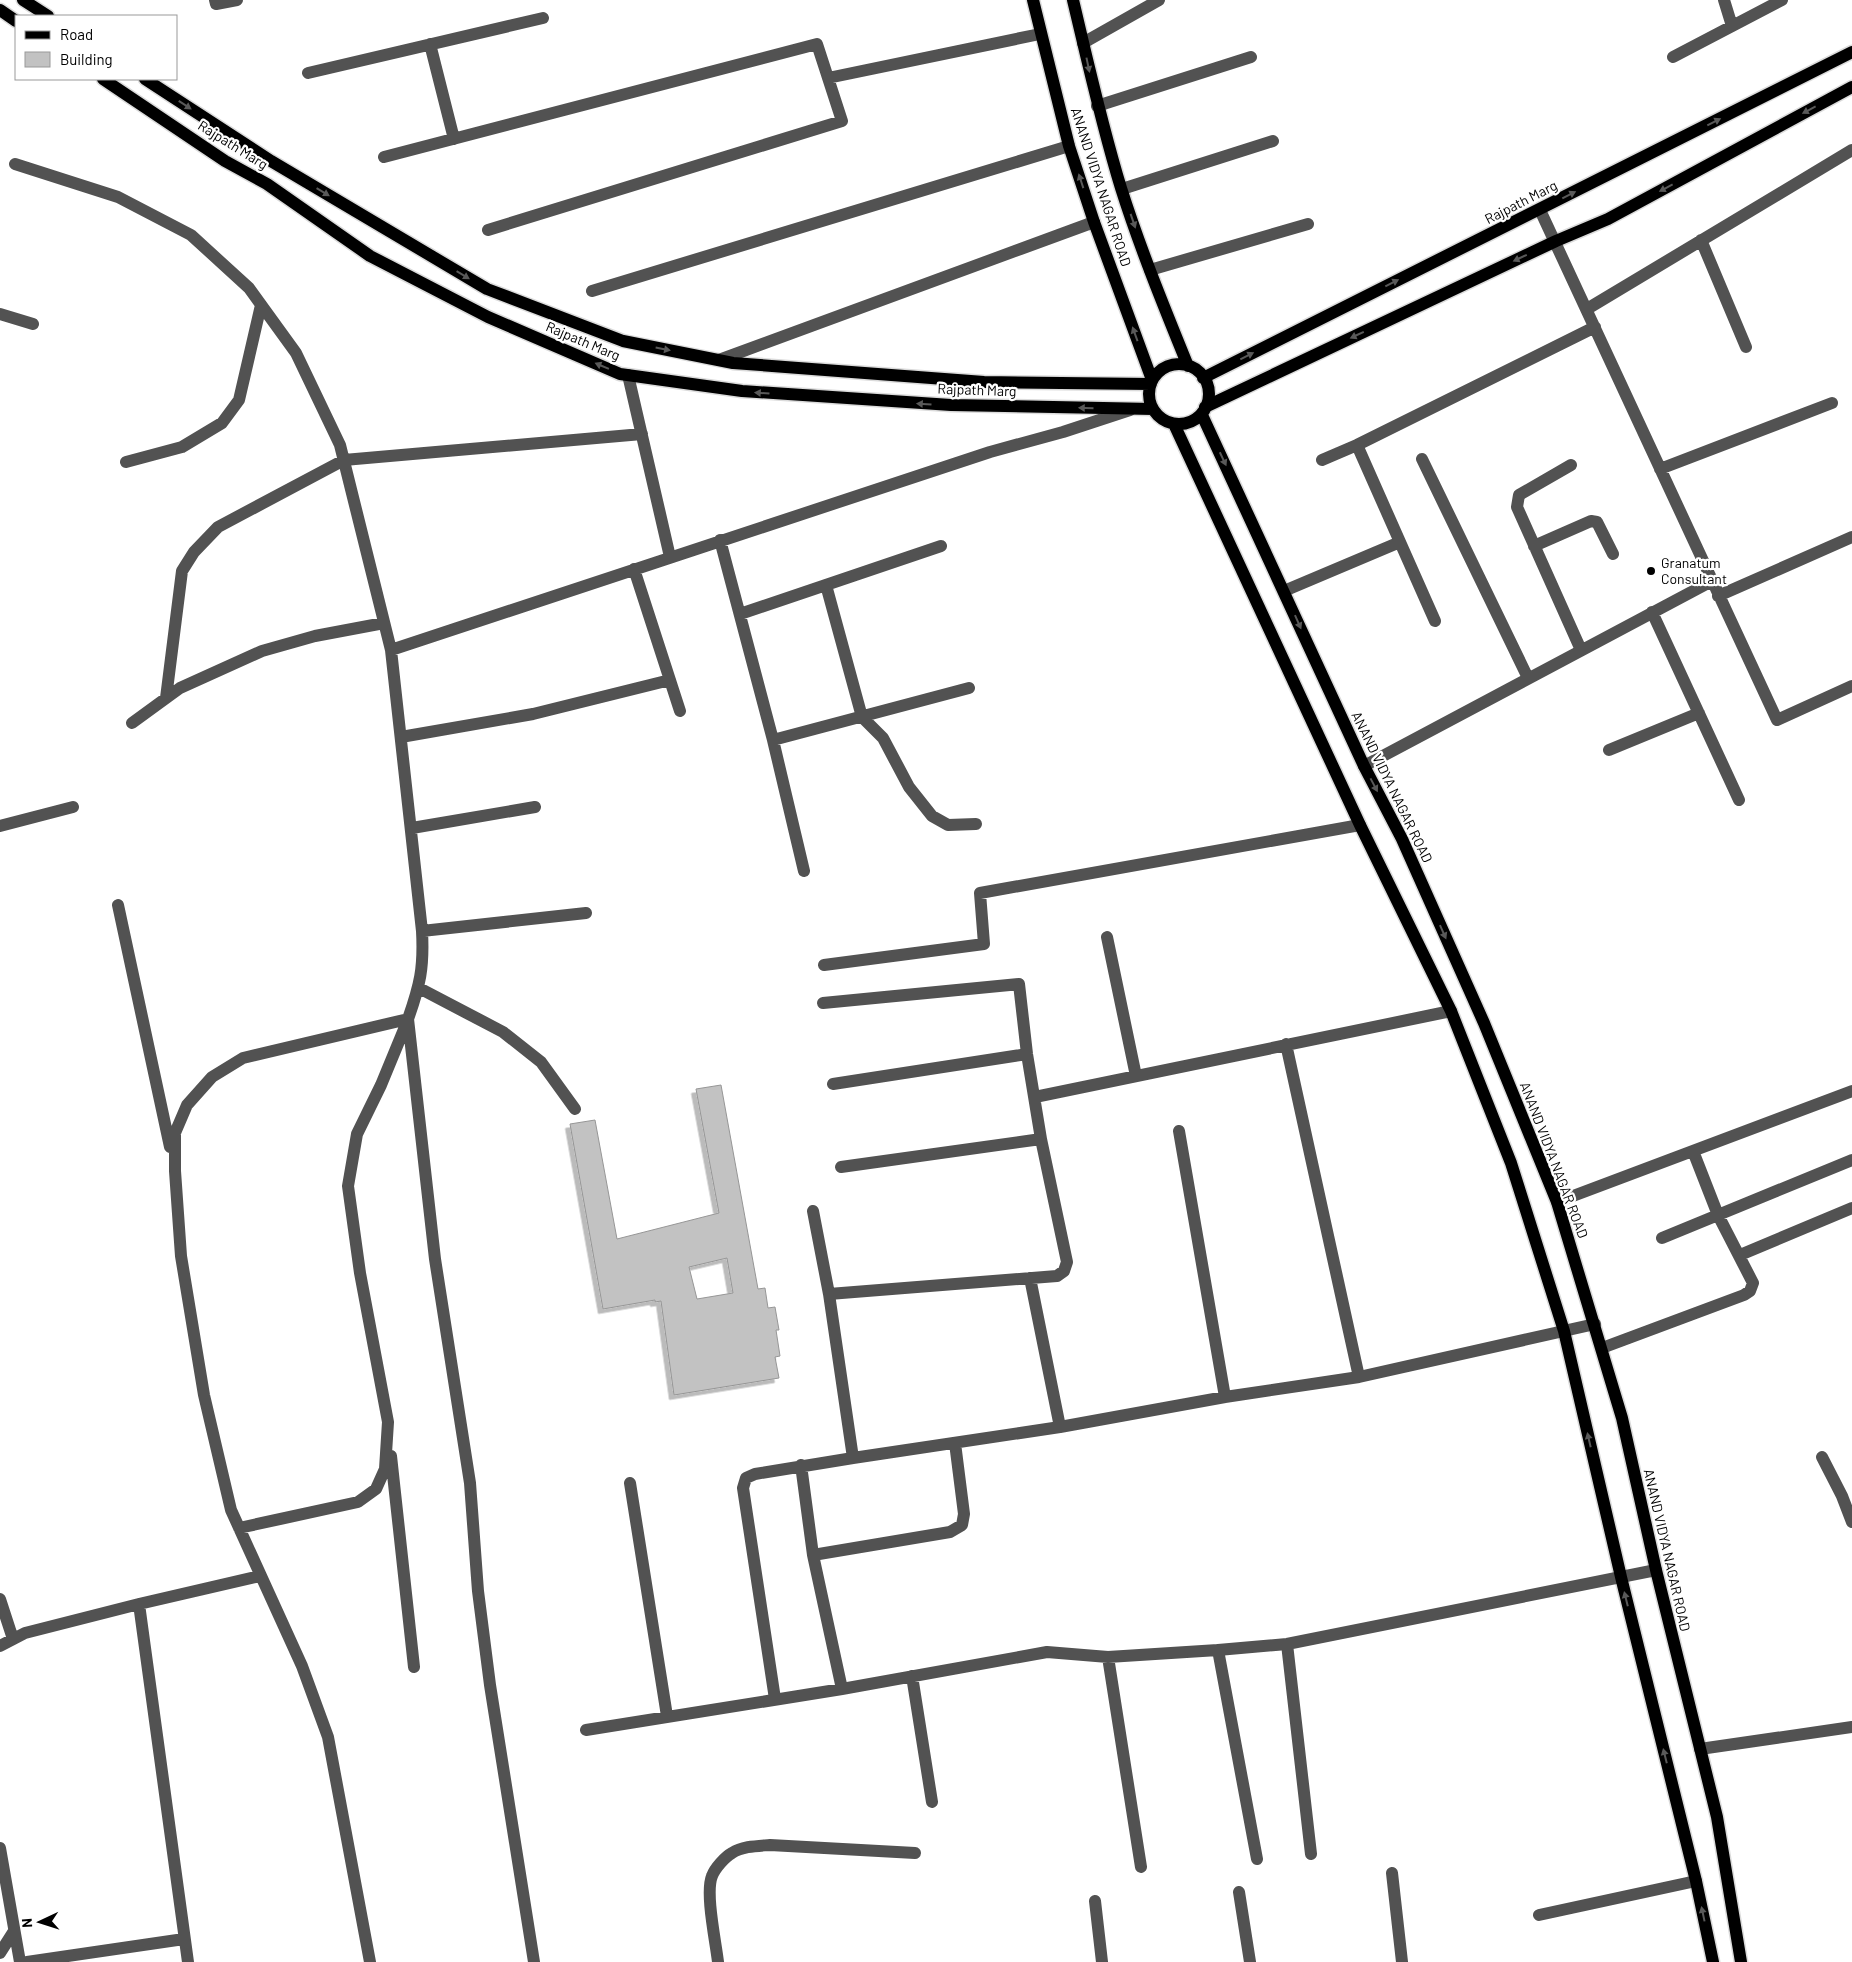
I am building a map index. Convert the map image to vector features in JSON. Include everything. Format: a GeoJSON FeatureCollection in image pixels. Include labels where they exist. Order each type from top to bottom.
{"type":"FeatureCollection","features":[{"type":"Feature","properties":{"kind":"main road"},"geometry":{"type":"LineString","coordinates":[[23,0],[46,15]]}},
{"type":"Feature","properties":{"kind":"main road","name":"ANAND VIDYA NAGAR ROAD"},"geometry":{"type":"LineString","coordinates":[[1033,0],[1040,34],[1070,146],[1094,222],[1152,382]]}},
{"type":"Feature","properties":{"kind":"main road","name":"ANAND VIDYA NAGAR ROAD"},"geometry":{"type":"LineString","coordinates":[[1073,0],[1097,106],[1122,189],[1150,270],[1188,366]]}},
{"type":"Feature","properties":{"kind":"main road"},"geometry":{"type":"LineString","coordinates":[[0,10],[15,20]]}},
{"type":"Feature","properties":{"kind":"main road","name":"Rajpath Marg"},"geometry":{"type":"LineString","coordinates":[[1203,378],[1852,52]]}},
{"type":"Feature","properties":{"kind":"main road","name":"Rajpath Marg"},"geometry":{"type":"LineString","coordinates":[[105,80],[226,160],[267,184],[370,256],[488,317],[620,374],[742,391],[951,406],[1153,409]]}},
{"type":"Feature","properties":{"kind":"main road","name":"Rajpath Marg"},"geometry":{"type":"LineString","coordinates":[[146,80],[271,161],[486,289],[623,341],[733,363],[984,382],[1152,382]]}},
{"type":"Feature","properties":{"kind":"main road"},"geometry":{"type":"LineString","coordinates":[[1204,411],[1209,399],[1207,381],[1195,368],[1179,364],[1166,367],[1157,374],[1152,382],[1149,399],[1153,409],[1160,418],[1174,424],[1188,424],[1204,411],[1556,241],[1608,219],[1852,87]]}},
{"type":"Feature","properties":{"kind":"main road","name":"ANAND VIDYA NAGAR ROAD"},"geometry":{"type":"LineString","coordinates":[[1204,411],[1364,766],[1402,839],[1519,1107],[1557,1202],[1622,1418],[1656,1570],[1716,1818],[1741,1962]]}},
{"type":"Feature","properties":{"kind":"main road"},"geometry":{"type":"LineString","coordinates":[[1174,424],[1360,825],[1451,1011],[1511,1163],[1564,1331],[1621,1577],[1696,1881],[1710,1961]]}},
{"type":"Feature","properties":{"kind":"street"},"geometry":{"type":"LineString","coordinates":[[215,0],[216,4],[237,0]]}},
{"type":"Feature","properties":{"kind":"street"},"geometry":{"type":"LineString","coordinates":[[1083,42],[1159,0]]}},
{"type":"Feature","properties":{"kind":"street"},"geometry":{"type":"LineString","coordinates":[[1724,0],[1732,26]]}},
{"type":"Feature","properties":{"kind":"street"},"geometry":{"type":"LineString","coordinates":[[1673,57],[1782,0]]}},
{"type":"Feature","properties":{"kind":"street"},"geometry":{"type":"LineString","coordinates":[[308,73],[543,18]]}},
{"type":"Feature","properties":{"kind":"street"},"geometry":{"type":"LineString","coordinates":[[828,78],[1040,34]]}},
{"type":"Feature","properties":{"kind":"street"},"geometry":{"type":"LineString","coordinates":[[430,44],[454,139]]}},
{"type":"Feature","properties":{"kind":"street"},"geometry":{"type":"LineString","coordinates":[[384,157],[817,44],[842,121],[488,230]]}},
{"type":"Feature","properties":{"kind":"street"},"geometry":{"type":"LineString","coordinates":[[1097,106],[1251,58]]}},
{"type":"Feature","properties":{"kind":"street"},"geometry":{"type":"LineString","coordinates":[[1122,189],[1273,141]]}},
{"type":"Feature","properties":{"kind":"street"},"geometry":{"type":"LineString","coordinates":[[592,291],[1070,146]]}},
{"type":"Feature","properties":{"kind":"street"},"geometry":{"type":"LineString","coordinates":[[1587,309],[1852,151]]}},
{"type":"Feature","properties":{"kind":"street"},"geometry":{"type":"LineString","coordinates":[[15,164],[118,197],[191,235],[249,288],[296,353],[340,445],[344,460],[391,650],[422,931],[423,962],[419,988],[381,1085],[357,1134],[348,1186],[360,1273],[388,1422],[414,1667]]}},
{"type":"Feature","properties":{"kind":"street"},"geometry":{"type":"LineString","coordinates":[[1540,210],[1777,720],[1852,686]]}},
{"type":"Feature","properties":{"kind":"street"},"geometry":{"type":"LineString","coordinates":[[719,360],[1094,222]]}},
{"type":"Feature","properties":{"kind":"street"},"geometry":{"type":"LineString","coordinates":[[1150,270],[1308,224]]}},
{"type":"Feature","properties":{"kind":"street"},"geometry":{"type":"LineString","coordinates":[[1701,240],[1746,347]]}},
{"type":"Feature","properties":{"kind":"street"},"geometry":{"type":"LineString","coordinates":[[126,462],[182,446],[222,424],[239,400],[261,305]]}},
{"type":"Feature","properties":{"kind":"street"},"geometry":{"type":"LineString","coordinates":[[0,314],[33,324]]}},
{"type":"Feature","properties":{"kind":"street"},"geometry":{"type":"LineString","coordinates":[[1322,460],[1357,445],[1595,327]]}},
{"type":"Feature","properties":{"kind":"street"},"geometry":{"type":"LineString","coordinates":[[628,375],[670,557]]}},
{"type":"Feature","properties":{"kind":"street"},"geometry":{"type":"LineString","coordinates":[[1660,469],[1832,404]]}},
{"type":"Feature","properties":{"kind":"street"},"geometry":{"type":"LineString","coordinates":[[391,650],[990,452],[1063,432],[1135,409]]}},
{"type":"Feature","properties":{"kind":"street"},"geometry":{"type":"LineString","coordinates":[[166,698],[182,571],[194,552],[218,527],[344,460],[642,434]]}},
{"type":"Feature","properties":{"kind":"street"},"geometry":{"type":"LineString","coordinates":[[1357,445],[1435,621]]}},
{"type":"Feature","properties":{"kind":"street"},"geometry":{"type":"LineString","coordinates":[[1422,459],[1528,678]]}},
{"type":"Feature","properties":{"kind":"street"},"geometry":{"type":"LineString","coordinates":[[1572,465],[1519,495],[1517,507],[1581,650]]}},
{"type":"Feature","properties":{"kind":"street"},"geometry":{"type":"LineString","coordinates":[[1534,546],[1591,521],[1597,522],[1613,554]]}},
{"type":"Feature","properties":{"kind":"street"},"geometry":{"type":"LineString","coordinates":[[1718,596],[1852,537]]}},
{"type":"Feature","properties":{"kind":"street"},"geometry":{"type":"LineString","coordinates":[[720,540],[773,740],[804,871]]}},
{"type":"Feature","properties":{"kind":"street"},"geometry":{"type":"LineString","coordinates":[[1284,591],[1400,542]]}},
{"type":"Feature","properties":{"kind":"street"},"geometry":{"type":"LineString","coordinates":[[740,614],[941,546]]}},
{"type":"Feature","properties":{"kind":"street"},"geometry":{"type":"LineString","coordinates":[[634,569],[680,711]]}},
{"type":"Feature","properties":{"kind":"street"},"geometry":{"type":"LineString","coordinates":[[1364,766],[1712,581]]}},
{"type":"Feature","properties":{"kind":"street"},"geometry":{"type":"LineString","coordinates":[[826,585],[862,717],[883,738],[909,787],[932,816],[948,825],[976,824]]}},
{"type":"Feature","properties":{"kind":"street"},"geometry":{"type":"LineString","coordinates":[[1652,612],[1739,800]]}},
{"type":"Feature","properties":{"kind":"street"},"geometry":{"type":"LineString","coordinates":[[132,723],[180,688],[262,651],[315,636],[384,623]]}},
{"type":"Feature","properties":{"kind":"street"},"geometry":{"type":"LineString","coordinates":[[401,737],[533,714],[670,680]]}},
{"type":"Feature","properties":{"kind":"street"},"geometry":{"type":"LineString","coordinates":[[773,740],[969,688]]}},
{"type":"Feature","properties":{"kind":"street"},"geometry":{"type":"LineString","coordinates":[[1609,750],[1699,713]]}},
{"type":"Feature","properties":{"kind":"street"},"geometry":{"type":"LineString","coordinates":[[0,826],[74,807]]}},
{"type":"Feature","properties":{"kind":"street"},"geometry":{"type":"LineString","coordinates":[[412,828],[535,807]]}},
{"type":"Feature","properties":{"kind":"street"},"geometry":{"type":"LineString","coordinates":[[824,965],[984,944],[980,893],[1360,825]]}},
{"type":"Feature","properties":{"kind":"street"},"geometry":{"type":"LineString","coordinates":[[118,905],[175,1171]]}},
{"type":"Feature","properties":{"kind":"street"},"geometry":{"type":"LineString","coordinates":[[422,931],[586,913]]}},
{"type":"Feature","properties":{"kind":"street"},"geometry":{"type":"LineString","coordinates":[[1107,937],[1136,1076]]}},
{"type":"Feature","properties":{"kind":"street"},"geometry":{"type":"LineString","coordinates":[[823,1004],[1019,984],[1027,1054],[1041,1139],[1067,1262],[1064,1271],[1057,1276],[829,1294]]}},
{"type":"Feature","properties":{"kind":"street"},"geometry":{"type":"LineString","coordinates":[[419,988],[503,1032],[541,1062],[575,1109]]}},
{"type":"Feature","properties":{"kind":"street"},"geometry":{"type":"LineString","coordinates":[[1035,1097],[1451,1011]]}},
{"type":"Feature","properties":{"kind":"street"},"geometry":{"type":"LineString","coordinates":[[370,1962],[328,1737],[302,1666],[231,1510],[204,1395],[181,1256],[175,1171],[175,1133],[187,1105],[212,1077],[243,1058],[408,1019]]}},
{"type":"Feature","properties":{"kind":"street"},"geometry":{"type":"LineString","coordinates":[[408,1019],[435,1259],[470,1483],[478,1591],[490,1685],[534,1962]]}},
{"type":"Feature","properties":{"kind":"street"},"geometry":{"type":"LineString","coordinates":[[1286,1044],[1359,1377]]}},
{"type":"Feature","properties":{"kind":"street"},"geometry":{"type":"LineString","coordinates":[[833,1084],[1027,1054]]}},
{"type":"Feature","properties":{"kind":"street"},"geometry":{"type":"LineString","coordinates":[[1557,1202],[1852,1091]]}},
{"type":"Feature","properties":{"kind":"street"},"geometry":{"type":"LineString","coordinates":[[1179,1131],[1224,1398]]}},
{"type":"Feature","properties":{"kind":"street"},"geometry":{"type":"LineString","coordinates":[[841,1167],[1041,1139]]}},
{"type":"Feature","properties":{"kind":"street"},"geometry":{"type":"LineString","coordinates":[[1602,1348],[1744,1295],[1750,1291],[1752,1283],[1740,1255],[1718,1215],[1693,1151]]}},
{"type":"Feature","properties":{"kind":"street"},"geometry":{"type":"LineString","coordinates":[[1662,1238],[1852,1160]]}},
{"type":"Feature","properties":{"kind":"street"},"geometry":{"type":"LineString","coordinates":[[1740,1255],[1852,1208]]}},
{"type":"Feature","properties":{"kind":"street"},"geometry":{"type":"LineString","coordinates":[[813,1211],[829,1294],[854,1458]]}},
{"type":"Feature","properties":{"kind":"street"},"geometry":{"type":"LineString","coordinates":[[1030,1278],[1060,1427]]}},
{"type":"Feature","properties":{"kind":"street"},"geometry":{"type":"LineString","coordinates":[[775,1699],[743,1488],[746,1478],[755,1474],[801,1465],[1060,1427],[1224,1398],[1359,1377],[1595,1324]]}},
{"type":"Feature","properties":{"kind":"street"},"geometry":{"type":"LineString","coordinates":[[239,1528],[358,1502],[376,1489],[385,1470],[388,1422]]}},
{"type":"Feature","properties":{"kind":"street"},"geometry":{"type":"LineString","coordinates":[[813,1555],[950,1532],[962,1525],[964,1514],[956,1443]]}},
{"type":"Feature","properties":{"kind":"street"},"geometry":{"type":"LineString","coordinates":[[1822,1456],[1847,1494],[1852,1522]]}},
{"type":"Feature","properties":{"kind":"street"},"geometry":{"type":"LineString","coordinates":[[801,1465],[813,1555],[842,1688]]}},
{"type":"Feature","properties":{"kind":"street"},"geometry":{"type":"LineString","coordinates":[[630,1484],[667,1716]]}},
{"type":"Feature","properties":{"kind":"street"},"geometry":{"type":"LineString","coordinates":[[586,1730],[1046,1652],[1108,1657],[1287,1644],[1656,1570]]}},
{"type":"Feature","properties":{"kind":"street"},"geometry":{"type":"LineString","coordinates":[[0,1646],[26,1633],[260,1576]]}},
{"type":"Feature","properties":{"kind":"street"},"geometry":{"type":"LineString","coordinates":[[0,1599],[13,1639]]}},
{"type":"Feature","properties":{"kind":"street"},"geometry":{"type":"LineString","coordinates":[[139,1604],[188,1962]]}},
{"type":"Feature","properties":{"kind":"street"},"geometry":{"type":"LineString","coordinates":[[1287,1644],[1311,1854]]}},
{"type":"Feature","properties":{"kind":"street"},"geometry":{"type":"LineString","coordinates":[[1218,1650],[1256,1860]]}},
{"type":"Feature","properties":{"kind":"street"},"geometry":{"type":"LineString","coordinates":[[1108,1657],[1141,1867]]}},
{"type":"Feature","properties":{"kind":"street"},"geometry":{"type":"LineString","coordinates":[[912,1676],[932,1802]]}},
{"type":"Feature","properties":{"kind":"street"},"geometry":{"type":"LineString","coordinates":[[1700,1749],[1852,1727]]}},
{"type":"Feature","properties":{"kind":"street"},"geometry":{"type":"LineString","coordinates":[[718,1962],[710,1896],[711,1877],[719,1865],[732,1853],[748,1847],[770,1845],[914,1853]]}},
{"type":"Feature","properties":{"kind":"street"},"geometry":{"type":"LineString","coordinates":[[0,1848],[20,1962]]}},
{"type":"Feature","properties":{"kind":"street"},"geometry":{"type":"LineString","coordinates":[[1392,1873],[1402,1962]]}},
{"type":"Feature","properties":{"kind":"street"},"geometry":{"type":"LineString","coordinates":[[1539,1914],[1696,1881]]}},
{"type":"Feature","properties":{"kind":"street"},"geometry":{"type":"LineString","coordinates":[[1239,1892],[1250,1962]]}},
{"type":"Feature","properties":{"kind":"street"},"geometry":{"type":"LineString","coordinates":[[1095,1901],[1102,1962]]}},
{"type":"Feature","properties":{"kind":"street"},"geometry":{"type":"LineString","coordinates":[[0,1953],[14,1931]]}},
{"type":"Feature","properties":{"kind":"street"},"geometry":{"type":"LineString","coordinates":[[28,1962],[184,1939]]}},
{"type":"Feature","properties":{"kind":"building"},"geometry":{"type":"Polygon","coordinates":[[[721,1085],[758,1289],[765,1288],[768,1308],[775,1307],[779,1330],[776,1330],[780,1356],[775,1357],[779,1378],[674,1395],[661,1301],[655,1302],[655,1300],[603,1309],[570,1124],[595,1120],[617,1239],[719,1213],[696,1089],[721,1085]],[[727,1258],[689,1267],[697,1299],[733,1293],[727,1258]]]}},
{"type":"Feature","properties":{"kind":"place","name":"Granatum Consultant"},"geometry":{"type":"Point","coordinates":[1651,571]}}]}
